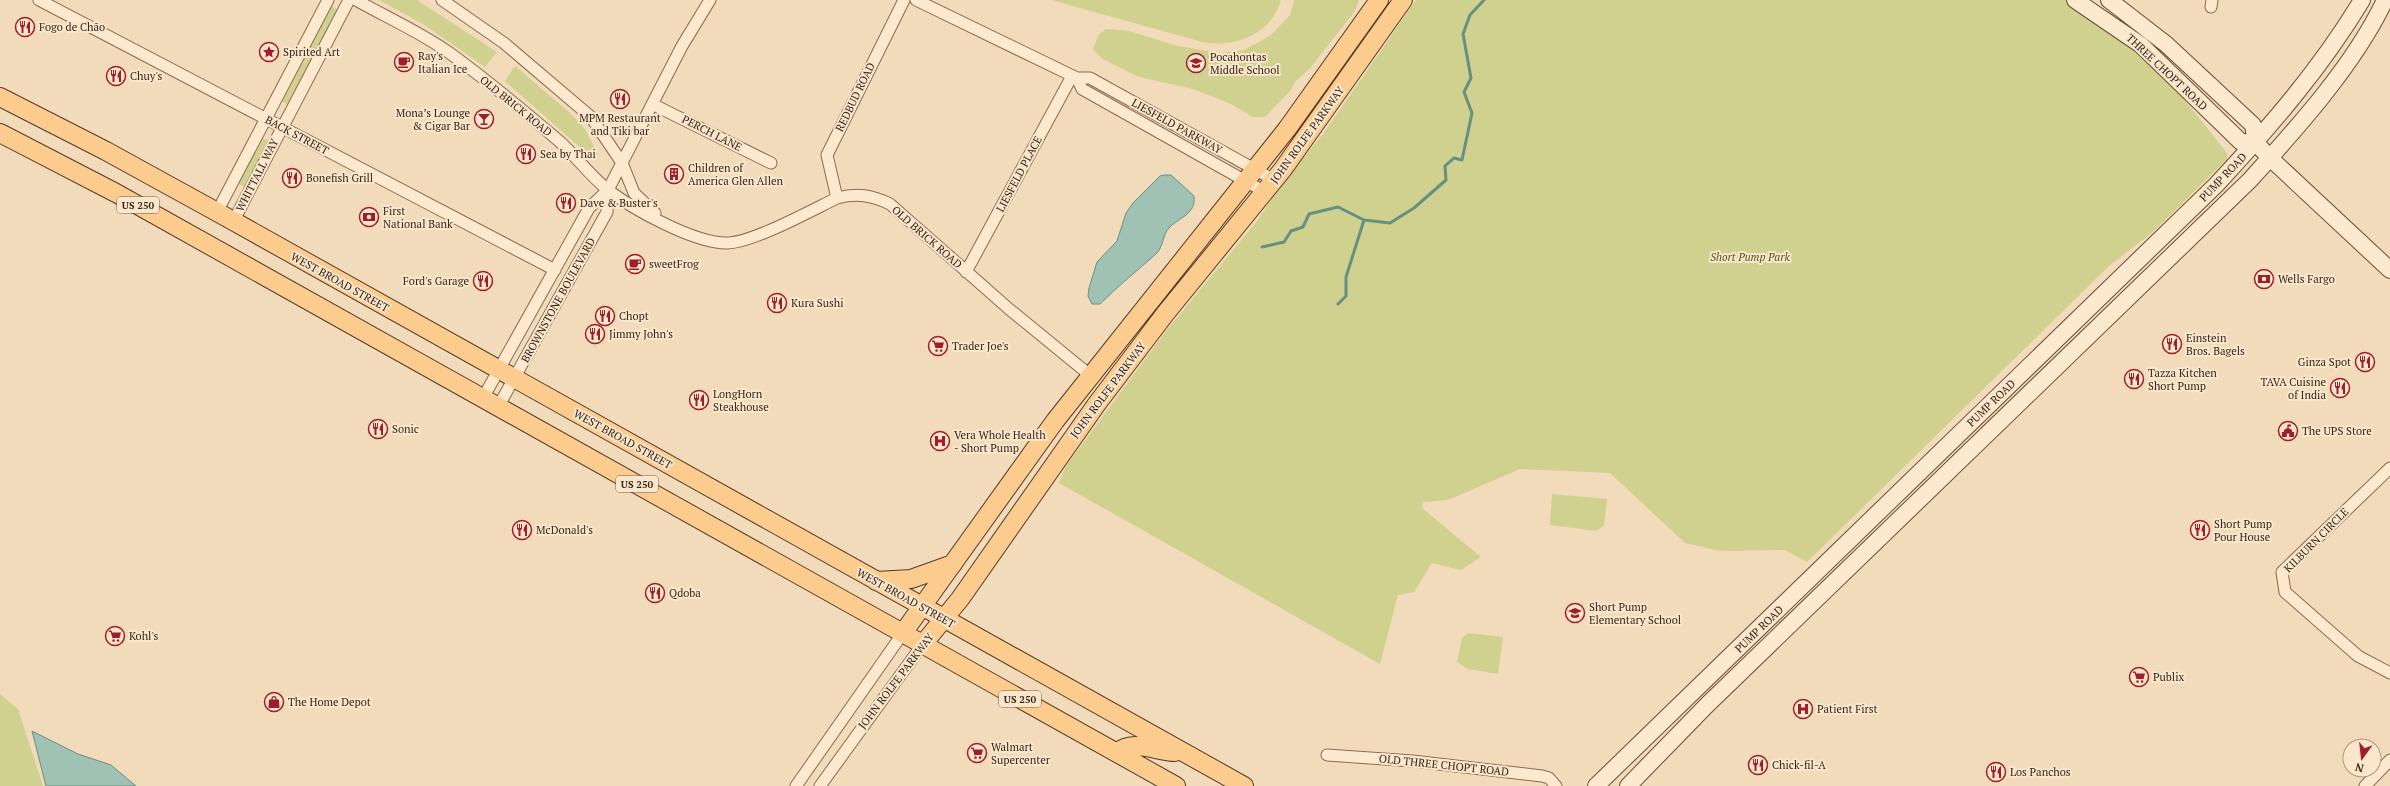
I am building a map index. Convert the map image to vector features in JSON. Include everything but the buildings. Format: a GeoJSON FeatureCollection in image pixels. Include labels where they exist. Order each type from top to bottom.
{"type":"FeatureCollection","features":[{"type":"Feature","properties":{"kind":"main road","name":"JOHN ROLFE PARKWAY"},"geometry":{"type":"LineString","coordinates":[[903,633],[1055,421],[1287,129],[1379,0]]}},
{"type":"Feature","properties":{"kind":"main road","name":"JOHN ROLFE PARKWAY"},"geometry":{"type":"LineString","coordinates":[[923,644],[944,620],[1100,399],[1165,314],[1270,186],[1403,0]]}},
{"type":"Feature","properties":{"kind":"main road","name":"THREE CHOPT ROAD"},"geometry":{"type":"LineString","coordinates":[[2075,0],[2141,45],[2241,142],[2256,143],[2253,125],[2166,44],[2109,0]]}},
{"type":"Feature","properties":{"kind":"main road","name":"PUMP ROAD"},"geometry":{"type":"LineString","coordinates":[[1596,786],[2216,186],[2256,143],[2306,83],[2362,0]]}},
{"type":"Feature","properties":{"kind":"main road","name":"PUMP ROAD"},"geometry":{"type":"LineString","coordinates":[[1628,786],[1713,700],[2230,200],[2270,158],[2309,113],[2342,68],[2385,0]]}},
{"type":"Feature","properties":{"kind":"main road","name":"WEST BROAD STREET"},"geometry":{"type":"LineString","coordinates":[[0,97],[106,151],[217,212],[922,608],[1244,786]]}},
{"type":"Feature","properties":{"kind":"main road","name":"US 250"},"geometry":{"type":"LineString","coordinates":[[0,133],[116,193],[1176,786]]}},
{"type":"Feature","properties":{"kind":"main road"},"geometry":{"type":"LineString","coordinates":[[2256,143],[2270,158],[2390,270]]}},
{"type":"Feature","properties":{"kind":"main road"},"geometry":{"type":"LineString","coordinates":[[876,581],[911,579],[953,564]]}},
{"type":"Feature","properties":{"kind":"main road"},"geometry":{"type":"LineString","coordinates":[[1117,753],[1124,748],[1135,746],[1157,751],[1182,752]]}},
{"type":"Feature","properties":{"kind":"street","name":"BACK STREET"},"geometry":{"type":"LineString","coordinates":[[39,0],[555,270]]}},
{"type":"Feature","properties":{"kind":"street","name":"WHITTALL WAY"},"geometry":{"type":"LineString","coordinates":[[217,212],[328,0]]}},
{"type":"Feature","properties":{"kind":"street","name":"WHITTALL WAY"},"geometry":{"type":"LineString","coordinates":[[233,222],[349,0]]}},
{"type":"Feature","properties":{"kind":"street","name":"OLD BRICK ROAD"},"geometry":{"type":"LineString","coordinates":[[356,0],[449,52],[508,97],[565,146],[608,190],[667,225],[710,242],[729,243],[746,239],[837,198],[852,194],[872,196],[890,204],[966,272],[1091,376]]}},
{"type":"Feature","properties":{"kind":"street","name":"OLD BRICK ROAD"},"geometry":{"type":"LineString","coordinates":[[442,0],[504,43],[590,117],[622,163],[634,193],[667,225]]}},
{"type":"Feature","properties":{"kind":"street","name":"BROWNSTONE BOULEVARD"},"geometry":{"type":"LineString","coordinates":[[490,403],[498,370],[589,208],[608,190],[682,46],[710,0]]}},
{"type":"Feature","properties":{"kind":"street","name":"REDBUD ROAD"},"geometry":{"type":"LineString","coordinates":[[837,198],[827,155],[904,0]]}},
{"type":"Feature","properties":{"kind":"street","name":"LIESFELD PARKWAY"},"geometry":{"type":"LineString","coordinates":[[916,0],[1075,77],[1090,78],[1270,186]]}},
{"type":"Feature","properties":{"kind":"street","name":"LIESFELD PLACE"},"geometry":{"type":"LineString","coordinates":[[966,272],[1075,77]]}},
{"type":"Feature","properties":{"kind":"street","name":"PERCH LANE"},"geometry":{"type":"LineString","coordinates":[[652,104],[771,163]]}},
{"type":"Feature","properties":{"kind":"street","name":"LIESFELD PARKWAY"},"geometry":{"type":"LineString","coordinates":[[1251,175],[1270,186]]}},
{"type":"Feature","properties":{"kind":"street","name":"BROWNSTONE BOULEVARD"},"geometry":{"type":"LineString","coordinates":[[490,403],[514,379],[607,212],[608,190]]}},
{"type":"Feature","properties":{"kind":"street","name":"KILBURN CIRCLE"},"geometry":{"type":"LineString","coordinates":[[2390,468],[2282,572],[2285,592],[2358,656],[2390,673]]}},
{"type":"Feature","properties":{"kind":"street","name":"JOHN ROLFE PARKWAY"},"geometry":{"type":"LineString","coordinates":[[796,786],[903,633]]}},
{"type":"Feature","properties":{"kind":"street","name":"JOHN ROLFE PARKWAY"},"geometry":{"type":"LineString","coordinates":[[820,786],[923,644]]}},
{"type":"Feature","properties":{"kind":"street","name":"OLD THREE CHOPT ROAD"},"geometry":{"type":"LineString","coordinates":[[1327,755],[1413,760],[1542,776],[1549,778],[1556,786]]}},
{"type":"Feature","properties":{"kind":"street"},"geometry":{"type":"LineString","coordinates":[[2365,786],[2390,760]]}},
{"type":"Feature","properties":{"kind":"green space"},"geometry":{"type":"Polygon","coordinates":[[[379,0],[417,0],[497,52],[485,67],[423,24],[379,0]]]}},
{"type":"Feature","properties":{"kind":"green space"},"geometry":{"type":"Polygon","coordinates":[[[1051,0],[1281,0],[1270,21],[1252,35],[1241,40],[1230,42],[1206,43],[1051,0]]]}},
{"type":"Feature","properties":{"kind":"green space"},"geometry":{"type":"Polygon","coordinates":[[[1294,0],[1359,0],[1355,11],[1311,67],[1296,81],[1290,91],[1265,117],[1253,117],[1231,104],[1193,89],[1139,77],[1101,58],[1093,49],[1099,34],[1106,29],[1129,31],[1178,46],[1221,53],[1244,50],[1270,36],[1290,15],[1294,0]]]}},
{"type":"Feature","properties":{"kind":"green space","name":"Short Pump Park"},"geometry":{"type":"Polygon","coordinates":[[[1416,0],[2075,0],[2141,45],[2227,153],[2227,159],[2153,232],[2109,266],[1807,562],[1785,550],[1720,551],[1685,543],[1610,473],[1520,469],[1448,500],[1423,502],[1422,508],[1481,557],[1461,570],[1432,563],[1414,592],[1398,595],[1380,664],[1059,483],[1069,462],[1166,331],[1257,221],[1281,185],[1323,134],[1416,0]]]}},
{"type":"Feature","properties":{"kind":"green space"},"geometry":{"type":"Polygon","coordinates":[[[331,6],[338,10],[287,104],[280,101],[331,6]]]}},
{"type":"Feature","properties":{"kind":"green space"},"geometry":{"type":"Polygon","coordinates":[[[515,66],[570,113],[585,129],[598,154],[592,158],[505,81],[515,66]]]}},
{"type":"Feature","properties":{"kind":"green space"},"geometry":{"type":"Polygon","coordinates":[[[262,138],[269,141],[245,187],[239,184],[262,138]]]}},
{"type":"Feature","properties":{"kind":"green space"},"geometry":{"type":"Polygon","coordinates":[[[1552,494],[1607,499],[1604,526],[1596,531],[1550,525],[1552,494]]]}},
{"type":"Feature","properties":{"kind":"green space"},"geometry":{"type":"Polygon","coordinates":[[[1468,633],[1503,637],[1498,674],[1468,669],[1457,662],[1462,638],[1468,633]]]}},
{"type":"Feature","properties":{"kind":"green space"},"geometry":{"type":"Polygon","coordinates":[[[0,694],[18,709],[43,786],[0,786],[0,694]]]}},
{"type":"Feature","properties":{"kind":"shaded area"},"geometry":{"type":"Polygon","coordinates":[[[1171,175],[1194,196],[1194,202],[1190,212],[1169,228],[1157,253],[1100,304],[1092,304],[1088,296],[1097,262],[1117,241],[1126,213],[1133,203],[1160,176],[1171,175]]]}},
{"type":"Feature","properties":{"kind":"shaded area"},"geometry":{"type":"Polygon","coordinates":[[[32,731],[78,754],[111,765],[136,786],[46,786],[32,731]]]}},
{"type":"Feature","properties":{"kind":"waterway"},"geometry":{"type":"LineString","coordinates":[[1262,247],[1284,242],[1291,231],[1303,227],[1309,214],[1338,207],[1364,220],[1390,223],[1414,208],[1446,180],[1445,166],[1454,158],[1462,160],[1472,113],[1464,92],[1471,78],[1463,34],[1470,15],[1484,0]]}},
{"type":"Feature","properties":{"kind":"waterway"},"geometry":{"type":"LineString","coordinates":[[1338,304],[1346,296],[1346,277],[1364,220]]}},
{"type":"Feature","properties":{"kind":"place","name":"Fogo de Chão"},"geometry":{"type":"Point","coordinates":[25,27]}},
{"type":"Feature","properties":{"kind":"place","name":"Spirited Art"},"geometry":{"type":"Point","coordinates":[269,52]}},
{"type":"Feature","properties":{"kind":"place","name":"Ray's Italian Ice"},"geometry":{"type":"Point","coordinates":[404,62]}},
{"type":"Feature","properties":{"kind":"place","name":"Pocahontas Middle School"},"geometry":{"type":"Point","coordinates":[1196,63]}},
{"type":"Feature","properties":{"kind":"place","name":"Chuy's"},"geometry":{"type":"Point","coordinates":[116,76]}},
{"type":"Feature","properties":{"kind":"place","name":"MPM Restaurant and Tiki bar"},"geometry":{"type":"Point","coordinates":[620,99]}},
{"type":"Feature","properties":{"kind":"place","name":"Mona’s Lounge & Cigar Bar"},"geometry":{"type":"Point","coordinates":[484,119]}},
{"type":"Feature","properties":{"kind":"place","name":"Sea by Thai"},"geometry":{"type":"Point","coordinates":[526,154]}},
{"type":"Feature","properties":{"kind":"place","name":"Children of America Glen Allen"},"geometry":{"type":"Point","coordinates":[674,174]}},
{"type":"Feature","properties":{"kind":"place","name":"Bonefish Grill"},"geometry":{"type":"Point","coordinates":[292,178]}},
{"type":"Feature","properties":{"kind":"place","name":"Dave & Buster's"},"geometry":{"type":"Point","coordinates":[566,203]}},
{"type":"Feature","properties":{"kind":"place","name":"First National Bank"},"geometry":{"type":"Point","coordinates":[369,217]}},
{"type":"Feature","properties":{"kind":"place","name":"sweetFrog"},"geometry":{"type":"Point","coordinates":[635,264]}},
{"type":"Feature","properties":{"kind":"place","name":"Wells Fargo"},"geometry":{"type":"Point","coordinates":[2264,279]}},
{"type":"Feature","properties":{"kind":"place","name":"Ford's Garage"},"geometry":{"type":"Point","coordinates":[483,281]}},
{"type":"Feature","properties":{"kind":"place","name":"Kura Sushi"},"geometry":{"type":"Point","coordinates":[777,303]}},
{"type":"Feature","properties":{"kind":"place","name":"Chopt"},"geometry":{"type":"Point","coordinates":[605,316]}},
{"type":"Feature","properties":{"kind":"place","name":"Jimmy John's"},"geometry":{"type":"Point","coordinates":[595,334]}},
{"type":"Feature","properties":{"kind":"place","name":"Einstein Bros. Bagels"},"geometry":{"type":"Point","coordinates":[2172,344]}},
{"type":"Feature","properties":{"kind":"place","name":"Trader Joe's"},"geometry":{"type":"Point","coordinates":[938,346]}},
{"type":"Feature","properties":{"kind":"place","name":"Ginza Spot"},"geometry":{"type":"Point","coordinates":[2365,362]}},
{"type":"Feature","properties":{"kind":"place","name":"Tazza Kitchen Short Pump"},"geometry":{"type":"Point","coordinates":[2134,379]}},
{"type":"Feature","properties":{"kind":"place","name":"TAVA Cuisine of India"},"geometry":{"type":"Point","coordinates":[2340,388]}},
{"type":"Feature","properties":{"kind":"place","name":"LongHorn Steakhouse"},"geometry":{"type":"Point","coordinates":[699,400]}},
{"type":"Feature","properties":{"kind":"place","name":"Sonic"},"geometry":{"type":"Point","coordinates":[378,429]}},
{"type":"Feature","properties":{"kind":"place","name":"The UPS Store"},"geometry":{"type":"Point","coordinates":[2288,431]}},
{"type":"Feature","properties":{"kind":"place","name":"Vera Whole Health - Short Pump"},"geometry":{"type":"Point","coordinates":[940,441]}},
{"type":"Feature","properties":{"kind":"place","name":"McDonald's"},"geometry":{"type":"Point","coordinates":[522,530]}},
{"type":"Feature","properties":{"kind":"place","name":"Short Pump Pour House"},"geometry":{"type":"Point","coordinates":[2200,530]}},
{"type":"Feature","properties":{"kind":"place","name":"Qdoba"},"geometry":{"type":"Point","coordinates":[655,593]}},
{"type":"Feature","properties":{"kind":"place","name":"Short Pump Elementary School"},"geometry":{"type":"Point","coordinates":[1575,613]}},
{"type":"Feature","properties":{"kind":"place","name":"Kohl's"},"geometry":{"type":"Point","coordinates":[115,636]}},
{"type":"Feature","properties":{"kind":"place","name":"Publix"},"geometry":{"type":"Point","coordinates":[2139,677]}},
{"type":"Feature","properties":{"kind":"place","name":"The Home Depot"},"geometry":{"type":"Point","coordinates":[274,702]}},
{"type":"Feature","properties":{"kind":"place","name":"Patient First"},"geometry":{"type":"Point","coordinates":[1803,709]}},
{"type":"Feature","properties":{"kind":"place","name":"Walmart Supercenter"},"geometry":{"type":"Point","coordinates":[977,753]}},
{"type":"Feature","properties":{"kind":"place","name":"Chick-fil-A"},"geometry":{"type":"Point","coordinates":[1758,765]}},
{"type":"Feature","properties":{"kind":"place","name":"Los Panchos"},"geometry":{"type":"Point","coordinates":[1996,772]}}]}
